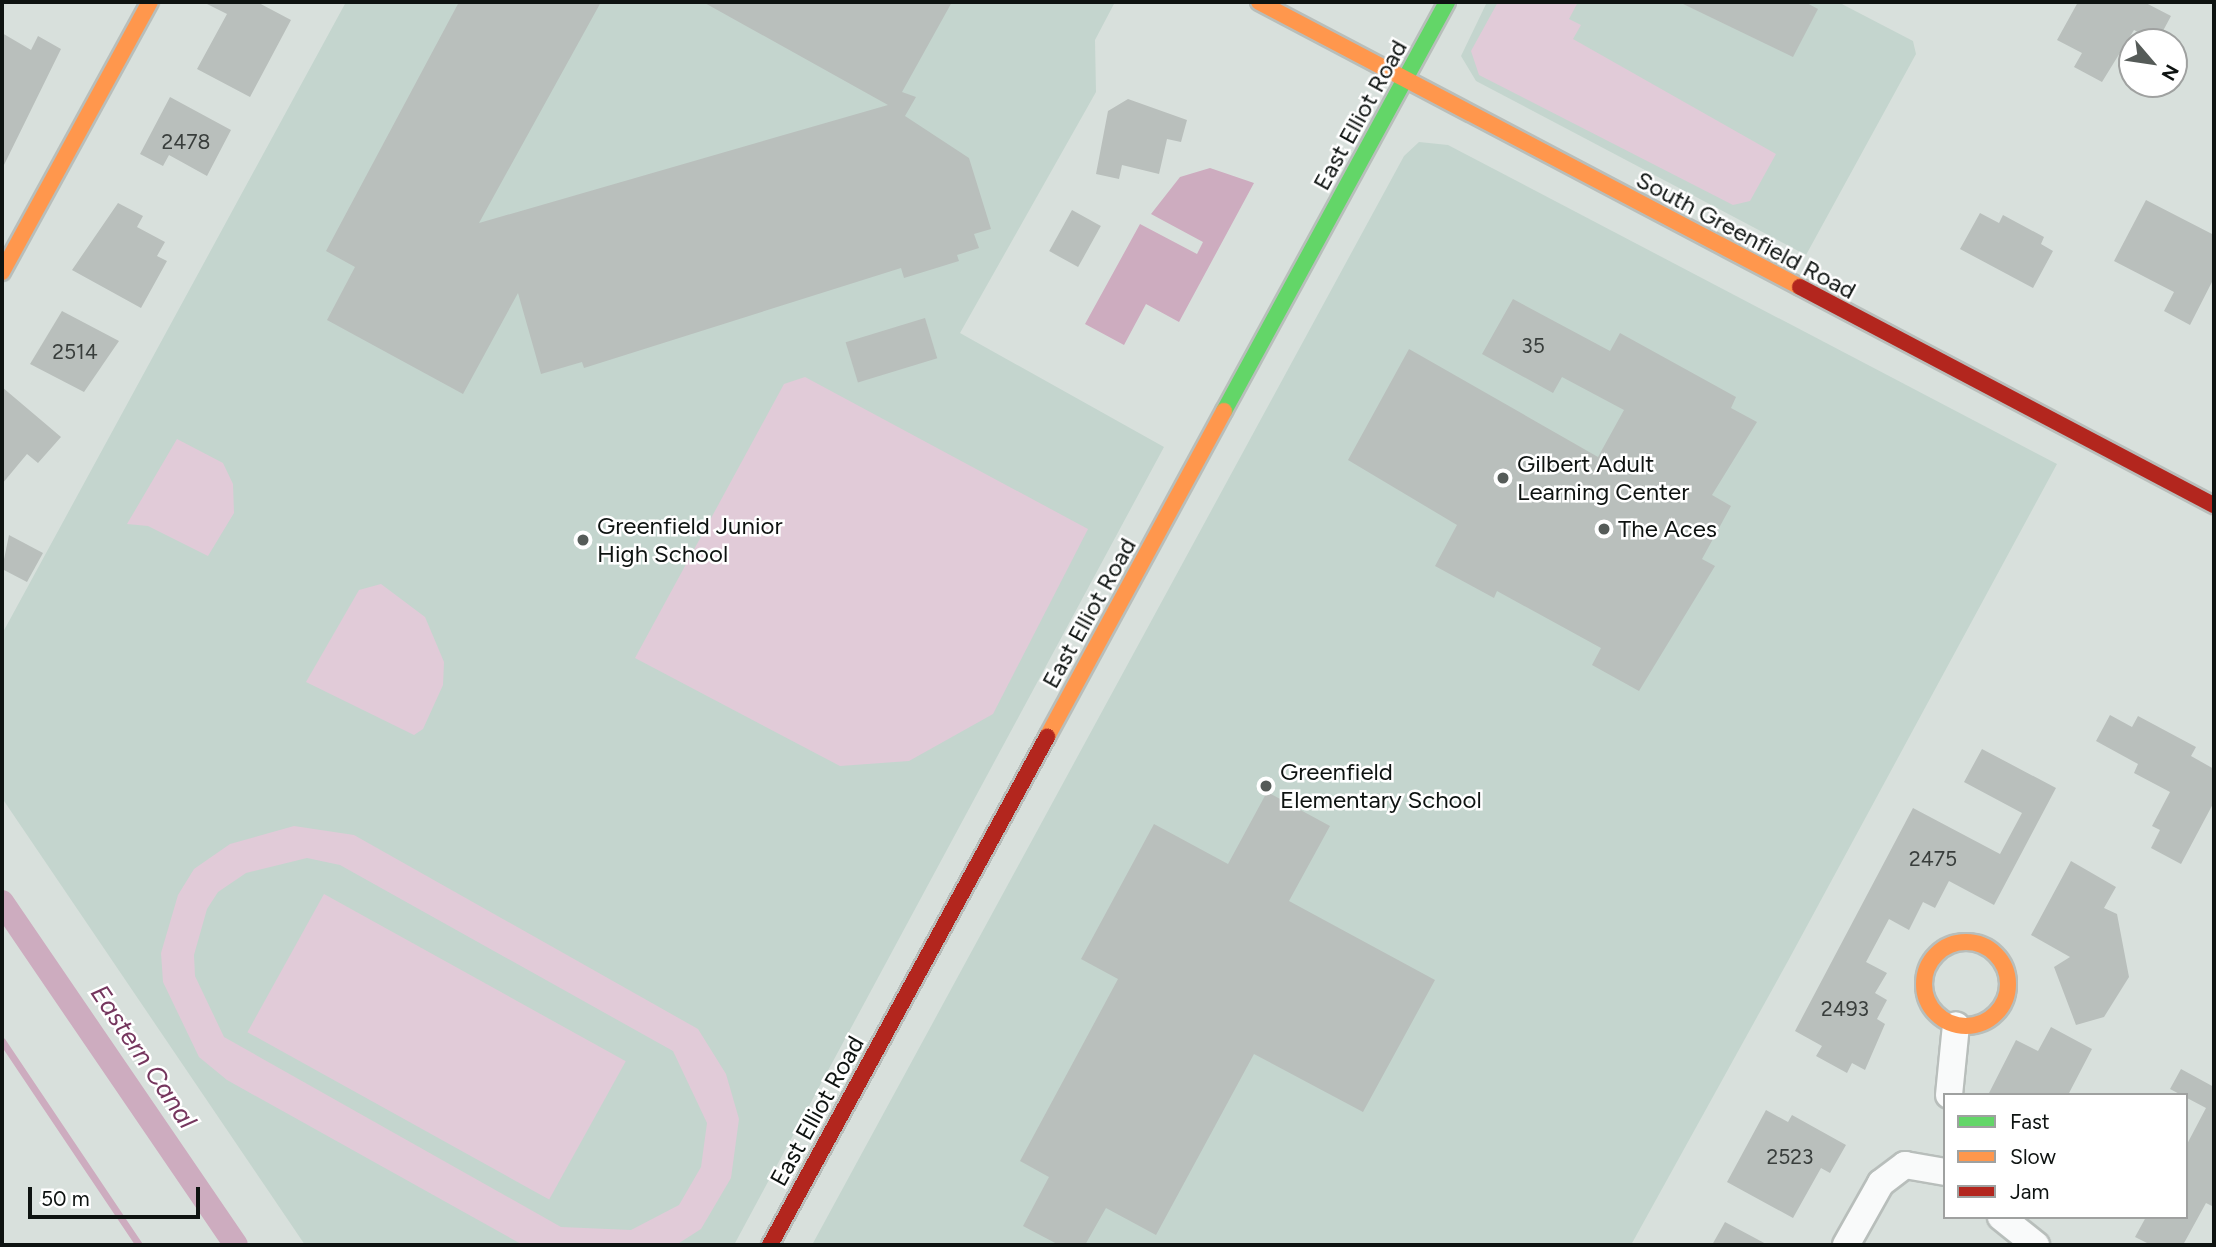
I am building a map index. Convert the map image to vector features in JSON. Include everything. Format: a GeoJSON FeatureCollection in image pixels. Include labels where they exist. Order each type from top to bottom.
{"type":"FeatureCollection","features":[{"type":"Feature","properties":{"kind":"main road"},"geometry":{"type":"LineString","coordinates":[[2,272],[150,2]]}},
{"type":"Feature","properties":{"kind":"main road","name":"South Greenfield Road"},"geometry":{"type":"LineString","coordinates":[[1259,2],[2214,505]]}},
{"type":"Feature","properties":{"kind":"main road","name":"East Elliot Road"},"geometry":{"type":"LineString","coordinates":[[770,1245],[1447,2]]}},
{"type":"Feature","properties":{"kind":"main road"},"geometry":{"type":"LineString","coordinates":[[1979,943],[2001,960],[2008,989],[1995,1015],[1956,1025],[1933,1012],[1924,974],[1950,944],[1979,943]]}},
{"type":"Feature","properties":{"kind":"street"},"geometry":{"type":"LineString","coordinates":[[1949,1093],[1956,1025]]}},
{"type":"Feature","properties":{"kind":"street"},"geometry":{"type":"LineString","coordinates":[[1846,1245],[1881,1183],[1905,1165],[1943,1162]]}},
{"type":"Feature","properties":{"kind":"street"},"geometry":{"type":"LineString","coordinates":[[2004,1219],[2036,1245]]}},
{"type":"Feature","properties":{"kind":"shaded area","name":"Greenfield Junior High School"},"geometry":{"type":"Polygon","coordinates":[[[346,2],[1115,2],[1095,40],[1096,92],[960,333],[1164,447],[734,1245],[305,1245],[2,798],[2,634],[346,2]]]}},
{"type":"Feature","properties":{"kind":"shaded area"},"geometry":{"type":"Polygon","coordinates":[[[1487,2],[1838,2],[1913,41],[1916,54],[1806,255],[1476,81],[1461,56],[1487,2]]]}},
{"type":"Feature","properties":{"kind":"shaded area"},"geometry":{"type":"Polygon","coordinates":[[[1498,2],[1578,2],[1569,19],[1581,25],[1573,39],[1776,154],[1750,201],[1733,205],[1479,75],[1471,51],[1498,2]]]}},
{"type":"Feature","properties":{"kind":"shaded area"},"geometry":{"type":"Polygon","coordinates":[[[1419,142],[1448,145],[2057,464],[1788,961],[1631,1245],[812,1245],[1404,156],[1419,142]]]}},
{"type":"Feature","properties":{"kind":"shaded area"},"geometry":{"type":"Polygon","coordinates":[[[1210,168],[1254,183],[1179,322],[1146,304],[1124,345],[1085,324],[1140,224],[1197,254],[1203,242],[1151,214],[1180,177],[1210,168]]]}},
{"type":"Feature","properties":{"kind":"shaded area"},"geometry":{"type":"Polygon","coordinates":[[[805,377],[1088,529],[993,714],[909,761],[840,766],[635,658],[784,384],[805,377]]]}},
{"type":"Feature","properties":{"kind":"shaded area"},"geometry":{"type":"Polygon","coordinates":[[[177,439],[223,463],[233,484],[234,513],[208,556],[148,526],[127,524],[177,439]]]}},
{"type":"Feature","properties":{"kind":"shaded area"},"geometry":{"type":"Polygon","coordinates":[[[381,584],[425,617],[444,662],[443,685],[423,729],[414,735],[306,682],[359,590],[381,584]]]}},
{"type":"Feature","properties":{"kind":"shaded area"},"geometry":{"type":"Polygon","coordinates":[[[294,826],[354,835],[698,1029],[726,1074],[739,1119],[731,1178],[701,1229],[676,1245],[523,1245],[227,1080],[199,1057],[163,982],[161,953],[178,895],[194,869],[230,844],[294,826]],[[307,858],[246,873],[218,892],[207,909],[194,955],[195,976],[224,1037],[561,1227],[631,1230],[679,1205],[701,1167],[707,1123],[673,1051],[340,865],[307,858]]]}},
{"type":"Feature","properties":{"kind":"shaded area"},"geometry":{"type":"Polygon","coordinates":[[[324,894],[626,1061],[549,1199],[247,1032],[324,894]]]}},
{"type":"Feature","properties":{"kind":"building"},"geometry":{"type":"Polygon","coordinates":[[[203,2],[257,2],[291,20],[250,97],[197,69],[227,14],[203,2]]]}},
{"type":"Feature","properties":{"kind":"building"},"geometry":{"type":"Polygon","coordinates":[[[459,2],[601,2],[479,223],[888,105],[703,2],[952,2],[902,92],[916,97],[905,116],[969,158],[991,229],[974,234],[979,248],[957,255],[959,261],[904,278],[901,268],[584,368],[582,362],[541,374],[518,293],[463,394],[327,320],[355,267],[326,251],[459,2]]]}},
{"type":"Feature","properties":{"kind":"building"},"geometry":{"type":"Polygon","coordinates":[[[1679,2],[1805,2],[1818,9],[1793,57],[1679,2]]]}},
{"type":"Feature","properties":{"kind":"building"},"geometry":{"type":"Polygon","coordinates":[[[2078,2],[2144,2],[2171,16],[2165,28],[2118,28],[2118,56],[2102,82],[2074,67],[2082,53],[2057,40],[2078,2]]]}},
{"type":"Feature","properties":{"kind":"building"},"geometry":{"type":"Polygon","coordinates":[[[2,33],[31,50],[38,36],[61,49],[2,169],[2,33]]]}},
{"type":"Feature","properties":{"kind":"building"},"geometry":{"type":"Polygon","coordinates":[[[170,97],[231,130],[207,176],[169,155],[163,166],[140,154],[170,97]]]}},
{"type":"Feature","properties":{"kind":"building"},"geometry":{"type":"Polygon","coordinates":[[[1128,99],[1187,120],[1181,142],[1167,139],[1159,174],[1122,165],[1119,179],[1096,174],[1108,111],[1128,99]]]}},
{"type":"Feature","properties":{"kind":"building"},"geometry":{"type":"Polygon","coordinates":[[[2146,200],[2214,235],[2214,278],[2190,325],[2164,311],[2174,292],[2114,261],[2146,200]]]}},
{"type":"Feature","properties":{"kind":"building"},"geometry":{"type":"Polygon","coordinates":[[[118,203],[143,216],[137,227],[165,242],[157,256],[167,261],[141,308],[72,270],[118,203]]]}},
{"type":"Feature","properties":{"kind":"building"},"geometry":{"type":"Polygon","coordinates":[[[1072,210],[1101,226],[1078,267],[1049,251],[1072,210]]]}},
{"type":"Feature","properties":{"kind":"building"},"geometry":{"type":"Polygon","coordinates":[[[1980,213],[1999,223],[2003,215],[2044,237],[2041,244],[2053,251],[2033,288],[1960,249],[1980,213]]]}},
{"type":"Feature","properties":{"kind":"building"},"geometry":{"type":"Polygon","coordinates":[[[1513,299],[1610,351],[1620,333],[1736,397],[1731,408],[1757,422],[1712,495],[1731,506],[1702,559],[1715,566],[1639,691],[1592,665],[1601,648],[1497,591],[1494,598],[1435,566],[1457,525],[1348,460],[1409,349],[1598,457],[1624,410],[1562,377],[1553,393],[1482,354],[1513,299]]]}},
{"type":"Feature","properties":{"kind":"building"},"geometry":{"type":"Polygon","coordinates":[[[62,311],[119,341],[84,392],[30,364],[62,311]]]}},
{"type":"Feature","properties":{"kind":"building"},"geometry":{"type":"Polygon","coordinates":[[[925,318],[937,358],[858,382],[846,342],[925,318]]]}},
{"type":"Feature","properties":{"kind":"building"},"geometry":{"type":"Polygon","coordinates":[[[2,387],[61,437],[38,463],[27,454],[2,484],[2,387]]]}},
{"type":"Feature","properties":{"kind":"building"},"geometry":{"type":"Polygon","coordinates":[[[9,535],[43,553],[27,582],[2,569],[9,535]]]}},
{"type":"Feature","properties":{"kind":"building"},"geometry":{"type":"Polygon","coordinates":[[[2110,715],[2132,727],[2138,716],[2196,747],[2191,756],[2214,769],[2214,802],[2181,864],[2151,848],[2160,830],[2152,826],[2170,792],[2134,773],[2138,764],[2096,741],[2110,715]]]}},
{"type":"Feature","properties":{"kind":"building"},"geometry":{"type":"Polygon","coordinates":[[[1982,749],[2056,788],[1994,905],[1949,881],[1935,908],[1923,902],[1909,930],[1889,919],[1866,962],[1887,973],[1875,993],[1887,1000],[1877,1019],[1885,1024],[1865,1070],[1852,1063],[1847,1073],[1816,1056],[1822,1046],[1795,1031],[1913,808],[2000,854],[2022,813],[1964,782],[1982,749]]]}},
{"type":"Feature","properties":{"kind":"building"},"geometry":{"type":"Polygon","coordinates":[[[1267,792],[1330,826],[1289,901],[1435,980],[1363,1112],[1254,1054],[1156,1235],[1106,1208],[1085,1245],[1059,1245],[1023,1226],[1049,1177],[1020,1161],[1118,979],[1081,959],[1154,824],[1228,864],[1267,792]]]}},
{"type":"Feature","properties":{"kind":"building"},"geometry":{"type":"Polygon","coordinates":[[[2071,861],[2116,887],[2104,908],[2117,914],[2129,977],[2104,1017],[2076,1025],[2054,967],[2070,957],[2031,935],[2071,861]]]}},
{"type":"Feature","properties":{"kind":"building"},"geometry":{"type":"Polygon","coordinates":[[[2051,1027],[2092,1049],[2069,1093],[1989,1093],[2016,1040],[2038,1051],[2051,1027]]]}},
{"type":"Feature","properties":{"kind":"building"},"geometry":{"type":"Polygon","coordinates":[[[2181,1069],[2214,1087],[2214,1207],[2206,1203],[2183,1245],[2151,1245],[2135,1237],[2145,1219],[2188,1219],[2188,1142],[2206,1108],[2188,1098],[2188,1093],[2178,1093],[2170,1089],[2181,1069]]]}},
{"type":"Feature","properties":{"kind":"building"},"geometry":{"type":"Polygon","coordinates":[[[1766,1110],[1788,1122],[1792,1115],[1846,1145],[1830,1173],[1821,1168],[1793,1218],[1727,1182],[1766,1110]]]}},
{"type":"Feature","properties":{"kind":"building"},"geometry":{"type":"Polygon","coordinates":[[[1725,1222],[1768,1245],[1712,1245],[1725,1222]]]}},
{"type":"Feature","properties":{"kind":"waterway","name":"Eastern Canal"},"geometry":{"type":"LineString","coordinates":[[2,902],[236,1245]]}},
{"type":"Feature","properties":{"kind":"waterway"},"geometry":{"type":"LineString","coordinates":[[2,1041],[139,1245]]}},
{"type":"Feature","properties":{"kind":"traffic: fast"},"geometry":{"type":"LineString","coordinates":[[1224,411],[1447,2]]}},
{"type":"Feature","properties":{"kind":"traffic: slow"},"geometry":{"type":"LineString","coordinates":[[2,272],[150,2]]}},
{"type":"Feature","properties":{"kind":"traffic: slow"},"geometry":{"type":"LineString","coordinates":[[1259,2],[1800,287]]}},
{"type":"Feature","properties":{"kind":"traffic: slow"},"geometry":{"type":"LineString","coordinates":[[1047,737],[1224,411]]}},
{"type":"Feature","properties":{"kind":"traffic: slow"},"geometry":{"type":"LineString","coordinates":[[1966,942],[1982,945],[1996,954],[2005,968],[2008,984],[2005,1000],[1996,1014],[1982,1023],[1966,1026],[1950,1023],[1936,1014],[1927,1000],[1924,984],[1927,968],[1936,954],[1950,945],[1966,942]]}},
{"type":"Feature","properties":{"kind":"traffic: jam"},"geometry":{"type":"LineString","coordinates":[[1800,287],[2214,505]]}},
{"type":"Feature","properties":{"kind":"traffic: jam"},"geometry":{"type":"LineString","coordinates":[[770,1245],[1047,737]]}},
{"type":"Feature","properties":{"kind":"place","name":"Gilbert Adult Learning Center"},"geometry":{"type":"Point","coordinates":[1503,478]}},
{"type":"Feature","properties":{"kind":"place","name":"The Aces"},"geometry":{"type":"Point","coordinates":[1604,529]}},
{"type":"Feature","properties":{"kind":"place","name":"Greenfield Junior High School"},"geometry":{"type":"Point","coordinates":[583,540]}},
{"type":"Feature","properties":{"kind":"place","name":"Greenfield Elementary School"},"geometry":{"type":"Point","coordinates":[1266,786]}}]}
